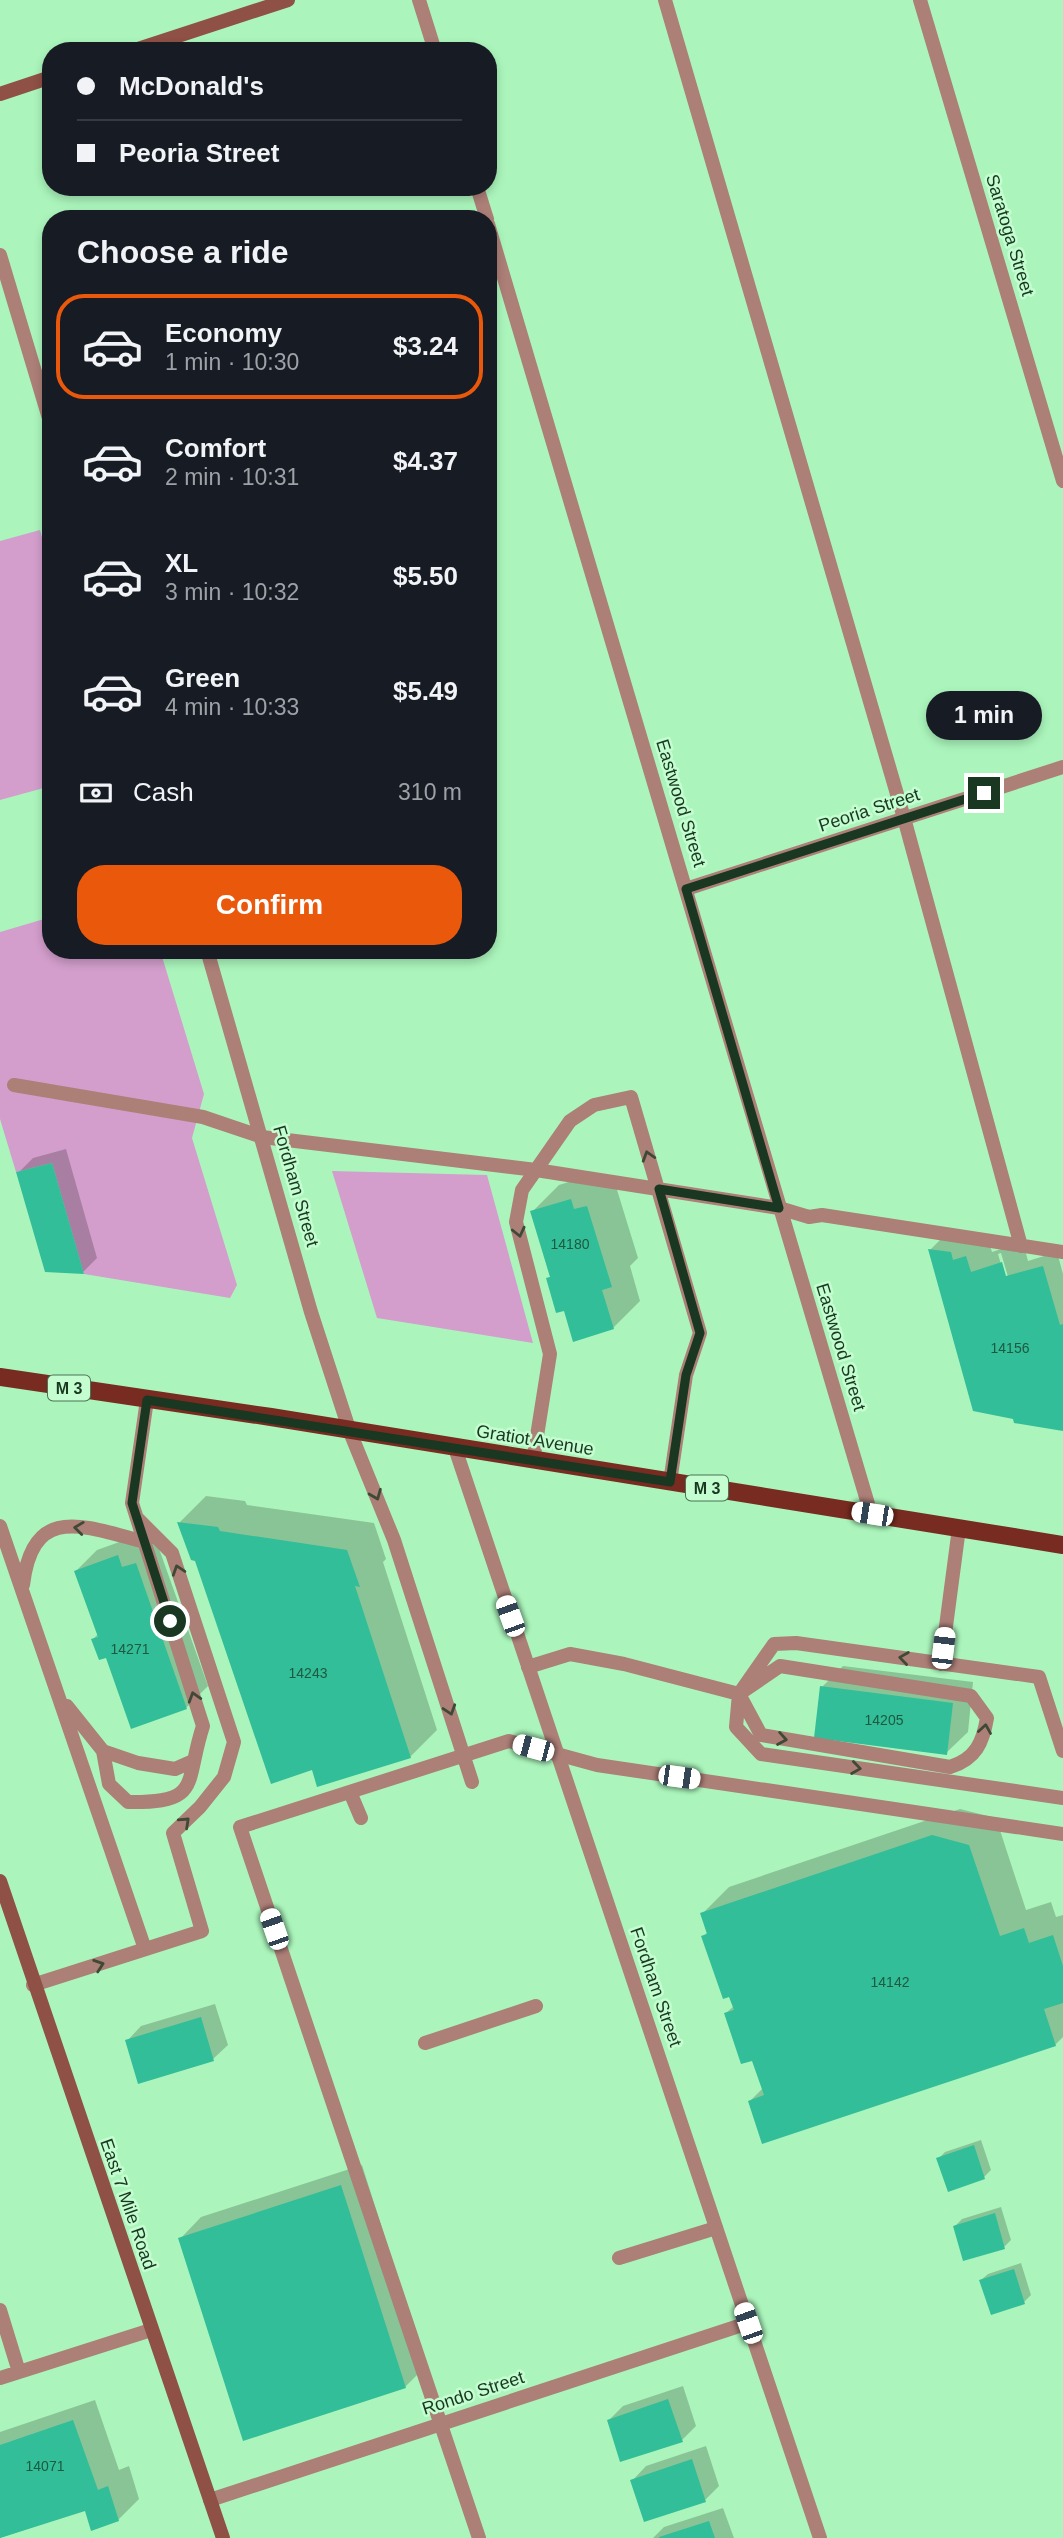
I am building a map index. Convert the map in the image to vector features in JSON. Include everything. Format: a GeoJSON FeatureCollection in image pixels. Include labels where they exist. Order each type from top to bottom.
{"type":"FeatureCollection","features":[{"type":"Feature","properties":{"kind":"main road","name":"Gratiot Avenue"},"geometry":{"type":"LineString","coordinates":[[0,1377],[1063,1545]]}},
{"type":"Feature","properties":{"kind":"street"},"geometry":{"type":"LineString","coordinates":[[160,42],[288,0]]}},
{"type":"Feature","properties":{"kind":"street"},"geometry":{"type":"LineString","coordinates":[[419,0],[432,42]]}},
{"type":"Feature","properties":{"kind":"street"},"geometry":{"type":"LineString","coordinates":[[665,0],[904,818],[1021,1246]]}},
{"type":"Feature","properties":{"kind":"street","name":"Saratoga Street"},"geometry":{"type":"LineString","coordinates":[[920,0],[1063,481]]}},
{"type":"Feature","properties":{"kind":"street"},"geometry":{"type":"LineString","coordinates":[[0,94],[42,80]]}},
{"type":"Feature","properties":{"kind":"street","name":"Eastwood Street"},"geometry":{"type":"LineString","coordinates":[[497,254],[872,1514]]}},
{"type":"Feature","properties":{"kind":"street"},"geometry":{"type":"LineString","coordinates":[[0,255],[42,395]]}},
{"type":"Feature","properties":{"kind":"street","name":"Peoria Street"},"geometry":{"type":"LineString","coordinates":[[686,889],[1063,767]]}},
{"type":"Feature","properties":{"kind":"street","name":"Fordham Street"},"geometry":{"type":"LineString","coordinates":[[210,959],[312,1312],[350,1432],[394,1540],[472,1782]]}},
{"type":"Feature","properties":{"kind":"street"},"geometry":{"type":"LineString","coordinates":[[14,1084],[203,1117],[262,1137],[536,1170],[779,1208],[809,1217],[822,1215],[1063,1252]]}},
{"type":"Feature","properties":{"kind":"street"},"geometry":{"type":"LineString","coordinates":[[533,1461],[550,1354],[516,1222],[522,1190],[570,1121],[594,1105],[631,1097],[700,1333],[686,1375],[670,1482]]}},
{"type":"Feature","properties":{"kind":"street"},"geometry":{"type":"LineString","coordinates":[[60,1697],[103,1751],[109,1784],[128,1802],[169,1801],[184,1792],[192,1779],[191,1762],[203,1726],[132,1503],[147,1400]]}},
{"type":"Feature","properties":{"kind":"street","name":"Fordham Street"},"geometry":{"type":"LineString","coordinates":[[455,1448],[820,2538]]}},
{"type":"Feature","properties":{"kind":"street"},"geometry":{"type":"LineString","coordinates":[[33,1985],[202,1931],[173,1833],[200,1807],[224,1777],[234,1742],[172,1553],[138,1519]]}},
{"type":"Feature","properties":{"kind":"street"},"geometry":{"type":"LineString","coordinates":[[0,1526],[145,1949]]}},
{"type":"Feature","properties":{"kind":"street"},"geometry":{"type":"LineString","coordinates":[[22,1590],[26,1564],[38,1537],[59,1526],[105,1532],[146,1542]]}},
{"type":"Feature","properties":{"kind":"street"},"geometry":{"type":"LineString","coordinates":[[941,1664],[959,1528]]}},
{"type":"Feature","properties":{"kind":"street"},"geometry":{"type":"LineString","coordinates":[[1063,1751],[1039,1676],[796,1643],[774,1644],[739,1694],[736,1727],[761,1754],[1063,1798]]}},
{"type":"Feature","properties":{"kind":"street"},"geometry":{"type":"LineString","coordinates":[[528,1667],[570,1654],[624,1664],[739,1694],[761,1735],[950,1767],[965,1763],[983,1743],[987,1717],[971,1696],[780,1666],[739,1694]]}},
{"type":"Feature","properties":{"kind":"street"},"geometry":{"type":"LineString","coordinates":[[479,2538],[240,1828],[509,1741],[597,1765],[1063,1834]]}},
{"type":"Feature","properties":{"kind":"street"},"geometry":{"type":"LineString","coordinates":[[103,1751],[138,1763],[175,1769],[191,1762]]}},
{"type":"Feature","properties":{"kind":"street"},"geometry":{"type":"LineString","coordinates":[[350,1792],[361,1818]]}},
{"type":"Feature","properties":{"kind":"street","name":"East 7 Mile Road"},"geometry":{"type":"LineString","coordinates":[[0,1881],[33,1985],[223,2538]]}},
{"type":"Feature","properties":{"kind":"street"},"geometry":{"type":"LineString","coordinates":[[425,2043],[536,2006]]}},
{"type":"Feature","properties":{"kind":"street"},"geometry":{"type":"LineString","coordinates":[[619,2258],[716,2228]]}},
{"type":"Feature","properties":{"kind":"street"},"geometry":{"type":"LineString","coordinates":[[0,2310],[19,2372]]}},
{"type":"Feature","properties":{"kind":"street","name":"Rondo Street"},"geometry":{"type":"LineString","coordinates":[[210,2500],[748,2323]]}},
{"type":"Feature","properties":{"kind":"street"},"geometry":{"type":"LineString","coordinates":[[0,2378],[151,2330]]}},
{"type":"Feature","properties":{"kind":"shaded area"},"geometry":{"type":"Polygon","coordinates":[[[40,530],[42,537],[42,788],[0,800],[0,541],[40,530]]]}},
{"type":"Feature","properties":{"kind":"shaded area"},"geometry":{"type":"Polygon","coordinates":[[[42,920],[42,959],[163,959],[204,1094],[192,1138],[237,1285],[230,1298],[84,1274],[52,1163],[16,1172],[0,1119],[0,932],[42,920]]]}},
{"type":"Feature","properties":{"kind":"shaded area"},"geometry":{"type":"Polygon","coordinates":[[[332,1171],[487,1175],[533,1343],[377,1318],[332,1171]]]}},
{"type":"Feature","properties":{"kind":"building"},"geometry":{"type":"Polygon","coordinates":[[[52,1163],[84,1274],[45,1272],[16,1172],[52,1163]]]}},
{"type":"Feature","properties":{"kind":"building"},"geometry":{"type":"Polygon","coordinates":[[[571,1199],[574,1209],[587,1206],[612,1287],[602,1290],[614,1329],[573,1342],[564,1311],[556,1313],[546,1278],[550,1277],[530,1211],[571,1199]]]}},
{"type":"Feature","properties":{"kind":"building"},"geometry":{"type":"Polygon","coordinates":[[[928,1249],[951,1252],[953,1260],[966,1256],[971,1272],[1002,1262],[1006,1276],[1043,1266],[1060,1325],[1063,1324],[1063,1431],[1014,1423],[1013,1419],[973,1411],[928,1249]]]}},
{"type":"Feature","properties":{"kind":"building"},"geometry":{"type":"Polygon","coordinates":[[[177,1522],[347,1550],[360,1587],[355,1586],[411,1758],[317,1787],[312,1770],[271,1784],[195,1561],[191,1560],[177,1522]]]}},
{"type":"Feature","properties":{"kind":"building"},"geometry":{"type":"Polygon","coordinates":[[[118,1555],[122,1567],[136,1563],[187,1709],[131,1729],[106,1658],[99,1660],[91,1639],[98,1637],[74,1571],[118,1555]]]}},
{"type":"Feature","properties":{"kind":"building"},"geometry":{"type":"Polygon","coordinates":[[[820,1686],[953,1703],[947,1755],[814,1738],[820,1686]]]}},
{"type":"Feature","properties":{"kind":"building"},"geometry":{"type":"Polygon","coordinates":[[[932,1835],[969,1845],[1000,1936],[1024,1928],[1029,1943],[1053,1935],[1063,1966],[1063,2003],[1044,2009],[1056,2046],[762,2144],[748,2101],[764,2095],[752,2061],[741,2064],[724,2013],[734,2010],[729,1997],[723,1999],[701,1936],[707,1934],[700,1913],[932,1835]]]}},
{"type":"Feature","properties":{"kind":"building"},"geometry":{"type":"Polygon","coordinates":[[[201,2017],[214,2061],[138,2084],[125,2040],[201,2017]]]}},
{"type":"Feature","properties":{"kind":"building"},"geometry":{"type":"Polygon","coordinates":[[[974,2145],[985,2179],[948,2192],[936,2158],[974,2145]]]}},
{"type":"Feature","properties":{"kind":"building"},"geometry":{"type":"Polygon","coordinates":[[[341,2185],[406,2388],[243,2441],[178,2238],[341,2185]]]}},
{"type":"Feature","properties":{"kind":"building"},"geometry":{"type":"Polygon","coordinates":[[[995,2213],[1005,2249],[963,2261],[953,2226],[995,2213]]]}},
{"type":"Feature","properties":{"kind":"building"},"geometry":{"type":"Polygon","coordinates":[[[1014,2269],[1025,2304],[991,2315],[979,2280],[1014,2269]]]}},
{"type":"Feature","properties":{"kind":"building"},"geometry":{"type":"Polygon","coordinates":[[[668,2399],[683,2442],[620,2462],[607,2420],[668,2399]]]}},
{"type":"Feature","properties":{"kind":"building"},"geometry":{"type":"Polygon","coordinates":[[[73,2420],[98,2490],[108,2486],[119,2521],[91,2531],[85,2511],[0,2538],[0,2445],[73,2420]]]}},
{"type":"Feature","properties":{"kind":"building"},"geometry":{"type":"Polygon","coordinates":[[[692,2459],[706,2502],[644,2522],[630,2480],[692,2459]]]}},
{"type":"Feature","properties":{"kind":"building"},"geometry":{"type":"Polygon","coordinates":[[[709,2521],[715,2538],[659,2538],[659,2537],[709,2521]]]}},
{"type":"Feature","properties":{"kind":"route"},"geometry":{"type":"LineString","coordinates":[[170,1621],[132,1503],[147,1400],[271,1417],[350,1432],[670,1482],[686,1375],[700,1333],[659,1189],[779,1208],[686,889],[984,793]]}}]}
